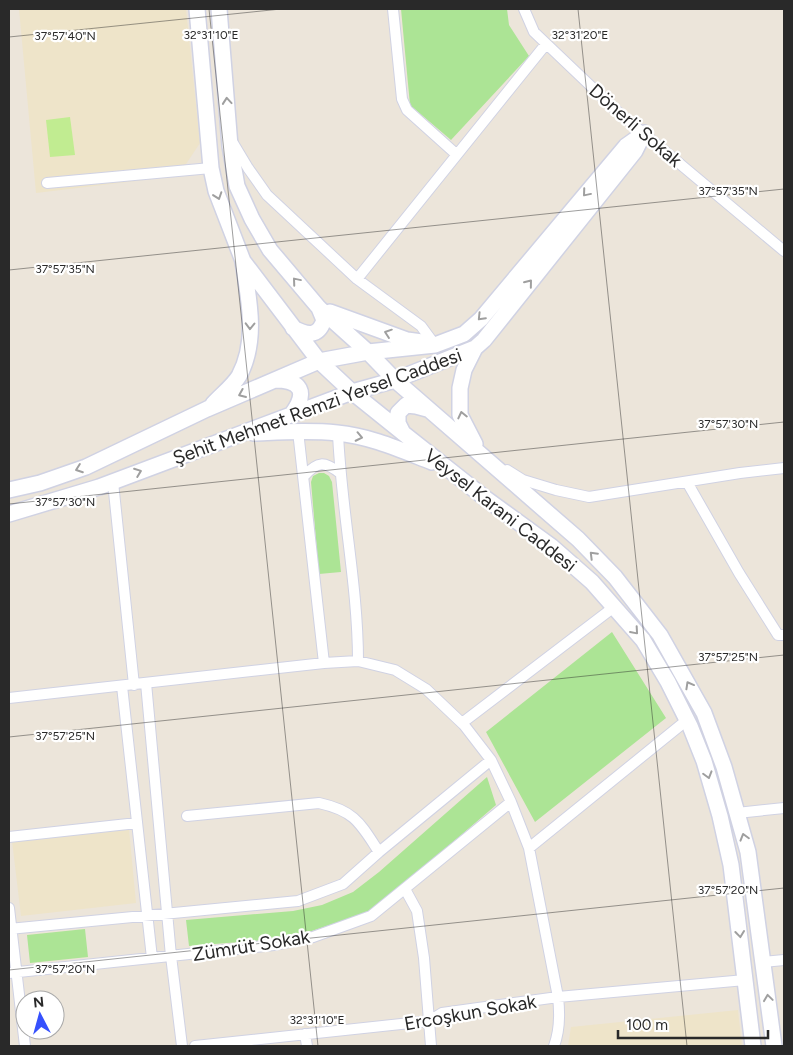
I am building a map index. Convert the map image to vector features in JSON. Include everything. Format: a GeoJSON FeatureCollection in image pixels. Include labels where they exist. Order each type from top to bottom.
{"type":"FeatureCollection","features":[{"type":"Feature","properties":{"kind":"main road","name":"Veysel Karani Caddesi"},"geometry":{"type":"LineString","coordinates":[[197,9],[211,168],[216,191],[242,261],[319,361],[352,392],[485,498],[551,546],[592,582],[643,640],[668,682],[687,720],[704,761],[720,816],[731,865],[754,1046]]}},
{"type":"Feature","properties":{"kind":"main road","name":"Veysel Karani Caddesi"},"geometry":{"type":"LineString","coordinates":[[219,9],[230,138],[237,186],[252,219],[270,250],[319,308],[368,352],[395,380],[578,540],[615,576],[660,635],[704,713],[724,767],[748,852],[774,1046]]}},
{"type":"Feature","properties":{"kind":"main road","name":"Şehit Mehmet Remzi Yersel Caddesi"},"geometry":{"type":"LineString","coordinates":[[9,490],[40,483],[86,466],[208,409],[319,361],[368,352],[435,345],[464,334],[481,319],[626,146],[644,133]]}},
{"type":"Feature","properties":{"kind":"main road","name":"Şehit Mehmet Remzi Yersel Caddesi"},"geometry":{"type":"LineString","coordinates":[[9,514],[113,482],[352,392],[395,380],[475,348],[484,340],[635,151],[644,133]]}},
{"type":"Feature","properties":{"kind":"main road"},"geometry":{"type":"LineString","coordinates":[[208,409],[238,377],[248,352],[251,326],[242,261]]}},
{"type":"Feature","properties":{"kind":"main road"},"geometry":{"type":"LineString","coordinates":[[319,308],[407,340],[435,345]]}},
{"type":"Feature","properties":{"kind":"main road"},"geometry":{"type":"LineString","coordinates":[[293,328],[303,333],[314,334],[321,329],[324,320],[319,308]]}},
{"type":"Feature","properties":{"kind":"main road"},"geometry":{"type":"LineString","coordinates":[[475,348],[464,370],[460,388],[460,415],[469,436],[484,458]]}},
{"type":"Feature","properties":{"kind":"main road"},"geometry":{"type":"LineString","coordinates":[[275,380],[289,380],[298,386],[301,394],[298,405],[292,414]]}},
{"type":"Feature","properties":{"kind":"main road"},"geometry":{"type":"LineString","coordinates":[[403,433],[398,423],[398,413],[406,405],[429,409]]}},
{"type":"Feature","properties":{"kind":"main road"},"geometry":{"type":"LineString","coordinates":[[241,434],[298,431],[338,433],[381,442],[446,467]]}},
{"type":"Feature","properties":{"kind":"street"},"geometry":{"type":"LineString","coordinates":[[393,9],[402,99],[407,110],[456,154]]}},
{"type":"Feature","properties":{"kind":"street","name":"Dönerli Sokak"},"geometry":{"type":"LineString","coordinates":[[524,9],[534,32],[618,112],[784,251]]}},
{"type":"Feature","properties":{"kind":"street"},"geometry":{"type":"LineString","coordinates":[[357,279],[546,44]]}},
{"type":"Feature","properties":{"kind":"street"},"geometry":{"type":"LineString","coordinates":[[230,138],[267,195],[357,279],[421,326],[435,345]]}},
{"type":"Feature","properties":{"kind":"street"},"geometry":{"type":"LineString","coordinates":[[48,183],[211,168]]}},
{"type":"Feature","properties":{"kind":"street"},"geometry":{"type":"LineString","coordinates":[[298,431],[324,663]]}},
{"type":"Feature","properties":{"kind":"street"},"geometry":{"type":"LineString","coordinates":[[338,433],[340,473],[358,633],[358,661]]}},
{"type":"Feature","properties":{"kind":"street"},"geometry":{"type":"LineString","coordinates":[[484,458],[524,480],[556,490],[589,497],[784,468]]}},
{"type":"Feature","properties":{"kind":"street"},"geometry":{"type":"LineString","coordinates":[[304,476],[313,466],[320,464],[329,465],[340,473]]}},
{"type":"Feature","properties":{"kind":"street"},"geometry":{"type":"LineString","coordinates":[[113,482],[134,685]]}},
{"type":"Feature","properties":{"kind":"street"},"geometry":{"type":"LineString","coordinates":[[687,482],[739,573],[778,635],[784,635]]}},
{"type":"Feature","properties":{"kind":"street"},"geometry":{"type":"LineString","coordinates":[[462,723],[614,607]]}},
{"type":"Feature","properties":{"kind":"street"},"geometry":{"type":"LineString","coordinates":[[9,698],[324,663],[358,661],[396,670],[426,690],[462,723],[491,760],[511,802],[529,848],[558,998],[560,1016],[557,1039],[554,1046]]}},
{"type":"Feature","properties":{"kind":"street"},"geometry":{"type":"LineString","coordinates":[[146,683],[171,956],[182,1046]]}},
{"type":"Feature","properties":{"kind":"street"},"geometry":{"type":"LineString","coordinates":[[122,686],[152,958]]}},
{"type":"Feature","properties":{"kind":"street"},"geometry":{"type":"LineString","coordinates":[[529,848],[687,720]]}},
{"type":"Feature","properties":{"kind":"street","name":"Zümrüt Sokak"},"geometry":{"type":"LineString","coordinates":[[10,929],[167,912],[298,901],[343,884],[491,760]]}},
{"type":"Feature","properties":{"kind":"street","name":"Zümrüt Sokak"},"geometry":{"type":"LineString","coordinates":[[12,972],[274,945],[313,937],[371,916],[511,802]]}},
{"type":"Feature","properties":{"kind":"street"},"geometry":{"type":"LineString","coordinates":[[187,816],[319,803],[335,807],[357,820],[379,852]]}},
{"type":"Feature","properties":{"kind":"street"},"geometry":{"type":"LineString","coordinates":[[737,813],[784,808]]}},
{"type":"Feature","properties":{"kind":"street"},"geometry":{"type":"LineString","coordinates":[[9,837],[137,823]]}},
{"type":"Feature","properties":{"kind":"street"},"geometry":{"type":"LineString","coordinates":[[405,889],[417,911],[424,958],[432,1046]]}},
{"type":"Feature","properties":{"kind":"street"},"geometry":{"type":"LineString","coordinates":[[9,908],[12,972],[25,1046]]}},
{"type":"Feature","properties":{"kind":"street"},"geometry":{"type":"LineString","coordinates":[[763,962],[784,960]]}},
{"type":"Feature","properties":{"kind":"street","name":"Ercoşkun Sokak"},"geometry":{"type":"LineString","coordinates":[[195,1046],[429,1021],[442,1012],[558,998],[745,980]]}},
{"type":"Feature","properties":{"kind":"street"},"geometry":{"type":"LineString","coordinates":[[305,1034],[307,1046]]}},
{"type":"Feature","properties":{"kind":"shaded area"},"geometry":{"type":"Polygon","coordinates":[[[19,9],[186,9],[200,143],[178,176],[36,193],[19,9]]]}},
{"type":"Feature","properties":{"kind":"shaded area"},"geometry":{"type":"Polygon","coordinates":[[[129,829],[136,903],[21,916],[12,841],[129,829]]]}},
{"type":"Feature","properties":{"kind":"shaded area"},"geometry":{"type":"Polygon","coordinates":[[[738,1010],[742,1046],[568,1046],[571,1027],[738,1010]]]}},
{"type":"Feature","properties":{"kind":"green space"},"geometry":{"type":"Polygon","coordinates":[[[401,9],[507,9],[509,25],[529,56],[451,140],[410,105],[401,9]]]}},
{"type":"Feature","properties":{"kind":"green space"},"geometry":{"type":"Polygon","coordinates":[[[70,117],[75,155],[50,157],[46,120],[70,117]]]}},
{"type":"Feature","properties":{"kind":"green space"},"geometry":{"type":"Polygon","coordinates":[[[319,473],[329,476],[332,482],[341,572],[319,574],[311,482],[313,476],[319,473]]]}},
{"type":"Feature","properties":{"kind":"green space"},"geometry":{"type":"Polygon","coordinates":[[[612,632],[666,718],[535,822],[486,732],[612,632]]]}},
{"type":"Feature","properties":{"kind":"green space"},"geometry":{"type":"Polygon","coordinates":[[[487,777],[496,805],[374,910],[312,931],[278,939],[189,946],[186,920],[293,911],[322,905],[353,892],[379,872],[487,777]]]}},
{"type":"Feature","properties":{"kind":"green space"},"geometry":{"type":"Polygon","coordinates":[[[85,929],[88,957],[30,963],[27,935],[85,929]]]}}]}
